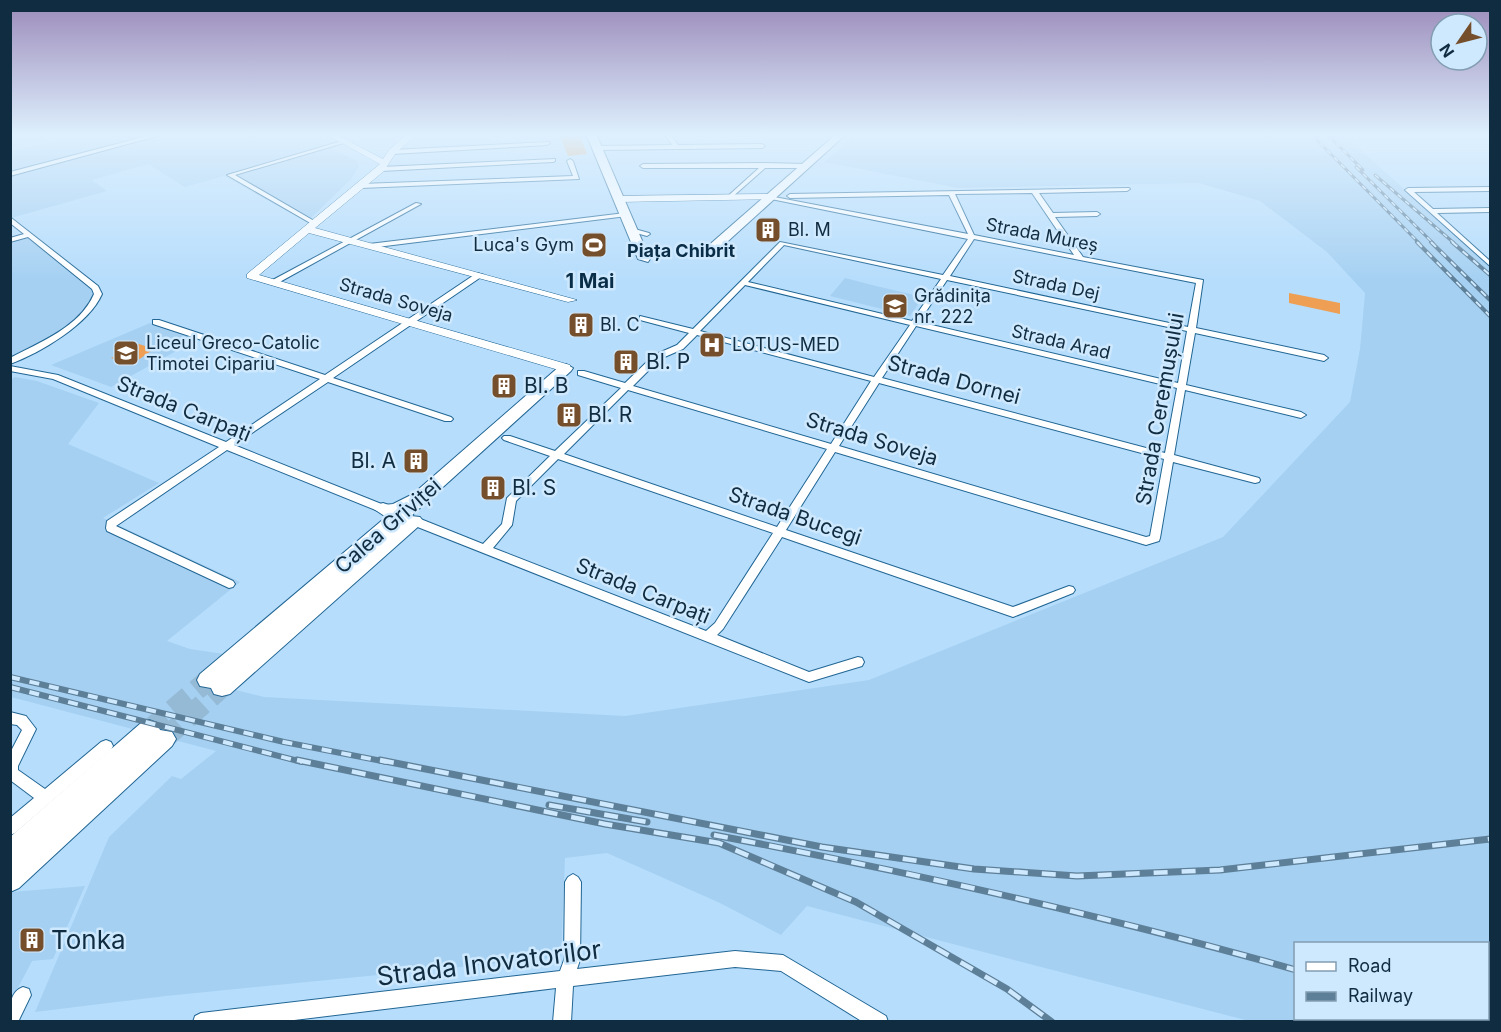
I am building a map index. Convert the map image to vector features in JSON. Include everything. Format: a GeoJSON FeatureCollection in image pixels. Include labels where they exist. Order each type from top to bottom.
{"type":"FeatureCollection","features":[{"type":"Feature","properties":{"kind":"main road"},"geometry":{"type":"LineString","coordinates":[[617,184],[646,234]]}},
{"type":"Feature","properties":{"kind":"main road"},"geometry":{"type":"LineString","coordinates":[[712,249],[785,184]]}},
{"type":"Feature","properties":{"kind":"main road"},"geometry":{"type":"LineString","coordinates":[[624,199],[625,215],[644,259]]}},
{"type":"Feature","properties":{"kind":"main road","name":"Calea Griviței"},"geometry":{"type":"LineString","coordinates":[[215,683],[403,521],[439,481],[574,371]]}},
{"type":"Feature","properties":{"kind":"main road"},"geometry":{"type":"LineString","coordinates":[[10,855],[157,735],[10,879]]}},
{"type":"Feature","properties":{"kind":"street"},"geometry":{"type":"LineString","coordinates":[[244,184],[310,226],[350,241],[572,300]]}},
{"type":"Feature","properties":{"kind":"street"},"geometry":{"type":"LineString","coordinates":[[310,226],[361,186],[411,184]]}},
{"type":"Feature","properties":{"kind":"street"},"geometry":{"type":"LineString","coordinates":[[730,197],[744,184]]}},
{"type":"Feature","properties":{"kind":"street"},"geometry":{"type":"LineString","coordinates":[[624,199],[1127,189]]}},
{"type":"Feature","properties":{"kind":"street"},"geometry":{"type":"LineString","coordinates":[[1480,189],[1491,195]]}},
{"type":"Feature","properties":{"kind":"street"},"geometry":{"type":"LineString","coordinates":[[1491,189],[1408,190],[1491,264]]}},
{"type":"Feature","properties":{"kind":"street"},"geometry":{"type":"LineString","coordinates":[[1035,192],[1080,258]]}},
{"type":"Feature","properties":{"kind":"street"},"geometry":{"type":"LineString","coordinates":[[707,637],[719,626],[832,448],[972,237],[951,193]]}},
{"type":"Feature","properties":{"kind":"street","name":"Strada Mureș"},"geometry":{"type":"LineString","coordinates":[[771,197],[1200,282]]}},
{"type":"Feature","properties":{"kind":"street"},"geometry":{"type":"LineString","coordinates":[[273,282],[418,204]]}},
{"type":"Feature","properties":{"kind":"street"},"geometry":{"type":"LineString","coordinates":[[1432,211],[1491,210]]}},
{"type":"Feature","properties":{"kind":"street"},"geometry":{"type":"LineString","coordinates":[[1051,215],[1097,214]]}},
{"type":"Feature","properties":{"kind":"street"},"geometry":{"type":"LineString","coordinates":[[369,246],[625,215]]}},
{"type":"Feature","properties":{"kind":"street"},"geometry":{"type":"LineString","coordinates":[[10,219],[95,288],[98,294],[96,301],[65,331],[10,362]]}},
{"type":"Feature","properties":{"kind":"street","name":"Strada Soveja"},"geometry":{"type":"LineString","coordinates":[[310,226],[251,276],[1152,541]]}},
{"type":"Feature","properties":{"kind":"street"},"geometry":{"type":"LineString","coordinates":[[631,230],[646,234]]}},
{"type":"Feature","properties":{"kind":"street"},"geometry":{"type":"LineString","coordinates":[[10,240],[28,235]]}},
{"type":"Feature","properties":{"kind":"street","name":"Strada Dej"},"geometry":{"type":"LineString","coordinates":[[744,283],[782,243],[1324,358]]}},
{"type":"Feature","properties":{"kind":"street"},"geometry":{"type":"LineString","coordinates":[[1477,252],[1491,252]]}},
{"type":"Feature","properties":{"kind":"street"},"geometry":{"type":"LineString","coordinates":[[229,584],[111,528],[111,524],[480,275]]}},
{"type":"Feature","properties":{"kind":"street","name":"Strada Ceremușului"},"geometry":{"type":"LineString","coordinates":[[1152,541],[1155,538],[1200,282]]}},
{"type":"Feature","properties":{"kind":"street"},"geometry":{"type":"LineString","coordinates":[[485,549],[507,525],[512,500],[657,357],[680,347],[744,283]]}},
{"type":"Feature","properties":{"kind":"street","name":"Strada Arad"},"geometry":{"type":"LineString","coordinates":[[744,283],[1301,415]]}},
{"type":"Feature","properties":{"kind":"street","name":"Strada Dornei"},"geometry":{"type":"LineString","coordinates":[[643,318],[1255,480]]}},
{"type":"Feature","properties":{"kind":"street"},"geometry":{"type":"LineString","coordinates":[[156,322],[448,419]]}},
{"type":"Feature","properties":{"kind":"street","name":"Strada Carpați"},"geometry":{"type":"LineString","coordinates":[[10,368],[55,377],[403,521],[485,549],[809,677],[858,662]]}},
{"type":"Feature","properties":{"kind":"street","name":"Strada Bucegi"},"geometry":{"type":"LineString","coordinates":[[507,438],[1013,612],[1022,612],[1038,601],[1069,590]]}},
{"type":"Feature","properties":{"kind":"street"},"geometry":{"type":"LineString","coordinates":[[10,718],[21,720],[29,729],[10,766],[12,773],[45,798]]}},
{"type":"Feature","properties":{"kind":"street"},"geometry":{"type":"LineString","coordinates":[[10,828],[106,746]]}},
{"type":"Feature","properties":{"kind":"street"},"geometry":{"type":"LineString","coordinates":[[562,1022],[565,980],[572,960],[573,882]]}},
{"type":"Feature","properties":{"kind":"street","name":"Strada Inovatorilor"},"geometry":{"type":"LineString","coordinates":[[201,1022],[735,959],[783,963],[880,1022]]}},
{"type":"Feature","properties":{"kind":"street"},"geometry":{"type":"LineString","coordinates":[[10,1020],[24,995]]}},
{"type":"Feature","properties":{"kind":"shaded area"},"geometry":{"type":"Polygon","coordinates":[[[10,184],[98,184],[107,191],[11,218],[10,184]]]}},
{"type":"Feature","properties":{"kind":"shaded area"},"geometry":{"type":"Polygon","coordinates":[[[239,184],[346,184],[307,222],[239,184]]]}},
{"type":"Feature","properties":{"kind":"shaded area"},"geometry":{"type":"Polygon","coordinates":[[[938,184],[1143,184],[958,188],[938,184]]]}},
{"type":"Feature","properties":{"kind":"shaded area"},"geometry":{"type":"Polygon","coordinates":[[[1203,184],[1399,184],[1490,266],[1490,1021],[1249,1021],[807,906],[781,935],[720,903],[607,853],[565,858],[561,957],[166,996],[35,1012],[109,837],[172,776],[181,779],[216,751],[11,697],[10,380],[15,377],[37,381],[99,403],[68,444],[159,483],[103,518],[240,582],[167,641],[190,649],[231,655],[200,681],[264,697],[625,716],[869,680],[1223,537],[1350,402],[1360,349],[1365,293],[1327,252],[1260,201],[1203,184]]]}},
{"type":"Feature","properties":{"kind":"shaded area"},"geometry":{"type":"Polygon","coordinates":[[[28,235],[98,294],[72,325],[11,362],[11,240],[28,235]]]}},
{"type":"Feature","properties":{"kind":"shaded area","name":"Grădinița nr. 222"},"geometry":{"type":"Polygon","coordinates":[[[845,278],[923,297],[910,316],[830,296],[845,278]]]}},
{"type":"Feature","properties":{"kind":"shaded area"},"geometry":{"type":"Polygon","coordinates":[[[1289,293],[1340,303],[1340,314],[1289,303],[1289,293]]]}},
{"type":"Feature","properties":{"kind":"shaded area","name":"Liceul Greco-Catolic Timotei Cipariu"},"geometry":{"type":"Polygon","coordinates":[[[150,323],[198,339],[111,387],[51,365],[150,323]]]}},
{"type":"Feature","properties":{"kind":"shaded area"},"geometry":{"type":"Polygon","coordinates":[[[139,344],[154,349],[131,365],[111,358],[139,344]]]}},
{"type":"Feature","properties":{"kind":"shaded area"},"geometry":{"type":"Polygon","coordinates":[[[85,886],[53,959],[32,961],[11,1001],[11,892],[85,886]]]}},
{"type":"Feature","properties":{"kind":"tunnel"},"geometry":{"type":"LineString","coordinates":[[149,730],[208,680]]}},
{"type":"Feature","properties":{"kind":"tunnel"},"geometry":{"type":"LineString","coordinates":[[164,739],[222,687]]}},
{"type":"Feature","properties":{"kind":"railway"},"geometry":{"type":"LineString","coordinates":[[1361,184],[1419,243]]}},
{"type":"Feature","properties":{"kind":"railway"},"geometry":{"type":"LineString","coordinates":[[1373,184],[1433,243]]}},
{"type":"Feature","properties":{"kind":"railway"},"geometry":{"type":"LineString","coordinates":[[1386,184],[1454,243]]}},
{"type":"Feature","properties":{"kind":"railway"},"geometry":{"type":"LineString","coordinates":[[1417,242],[1490,316]]}},
{"type":"Feature","properties":{"kind":"railway"},"geometry":{"type":"LineString","coordinates":[[1431,242],[1490,300]]}},
{"type":"Feature","properties":{"kind":"railway"},"geometry":{"type":"LineString","coordinates":[[1452,242],[1490,275]]}},
{"type":"Feature","properties":{"kind":"railway"},"geometry":{"type":"LineString","coordinates":[[10,677],[284,742],[387,762]]}},
{"type":"Feature","properties":{"kind":"railway"},"geometry":{"type":"LineString","coordinates":[[10,687],[302,762]]}},
{"type":"Feature","properties":{"kind":"railway"},"geometry":{"type":"LineString","coordinates":[[297,760],[605,824],[719,843],[856,902],[1007,989],[1052,1022]]}},
{"type":"Feature","properties":{"kind":"railway"},"geometry":{"type":"LineString","coordinates":[[380,760],[822,847],[974,869],[1077,876],[1220,870],[1490,839]]}},
{"type":"Feature","properties":{"kind":"railway"},"geometry":{"type":"LineString","coordinates":[[549,805],[647,822]]}},
{"type":"Feature","properties":{"kind":"railway"},"geometry":{"type":"LineString","coordinates":[[714,835],[1006,896],[1152,931],[1294,969]]}},
{"type":"Feature","properties":{"kind":"railway"},"geometry":{"type":"LineString","coordinates":[[1443,1020],[1447,1022]]}},
{"type":"Feature","properties":{"kind":"place","name":"Bl. M"},"geometry":{"type":"Point","coordinates":[768,230]}},
{"type":"Feature","properties":{"kind":"place","name":"Luca's Gym"},"geometry":{"type":"Point","coordinates":[594,245]}},
{"type":"Feature","properties":{"kind":"place","name":"Grădinița nr. 222"},"geometry":{"type":"Point","coordinates":[895,306]}},
{"type":"Feature","properties":{"kind":"place","name":"Bl. C"},"geometry":{"type":"Point","coordinates":[581,325]}},
{"type":"Feature","properties":{"kind":"place","name":"LOTUS-MED"},"geometry":{"type":"Point","coordinates":[712,345]}},
{"type":"Feature","properties":{"kind":"place","name":"Liceul Greco-Catolic Timotei Cipariu"},"geometry":{"type":"Point","coordinates":[126,353]}},
{"type":"Feature","properties":{"kind":"place","name":"Bl. P"},"geometry":{"type":"Point","coordinates":[626,362]}},
{"type":"Feature","properties":{"kind":"place","name":"Bl. B"},"geometry":{"type":"Point","coordinates":[504,386]}},
{"type":"Feature","properties":{"kind":"place","name":"Bl. R"},"geometry":{"type":"Point","coordinates":[569,415]}},
{"type":"Feature","properties":{"kind":"place","name":"Bl. A"},"geometry":{"type":"Point","coordinates":[416,461]}},
{"type":"Feature","properties":{"kind":"place","name":"Bl. S"},"geometry":{"type":"Point","coordinates":[493,488]}},
{"type":"Feature","properties":{"kind":"place","name":"Tonka"},"geometry":{"type":"Point","coordinates":[32,940]}},
{"type":"Feature","properties":{"kind":"district","name":"Piața Chibrit"},"geometry":{"type":"Point","coordinates":[681,251]}},
{"type":"Feature","properties":{"kind":"district","name":"1 Mai"},"geometry":{"type":"Point","coordinates":[590,281]}}]}
